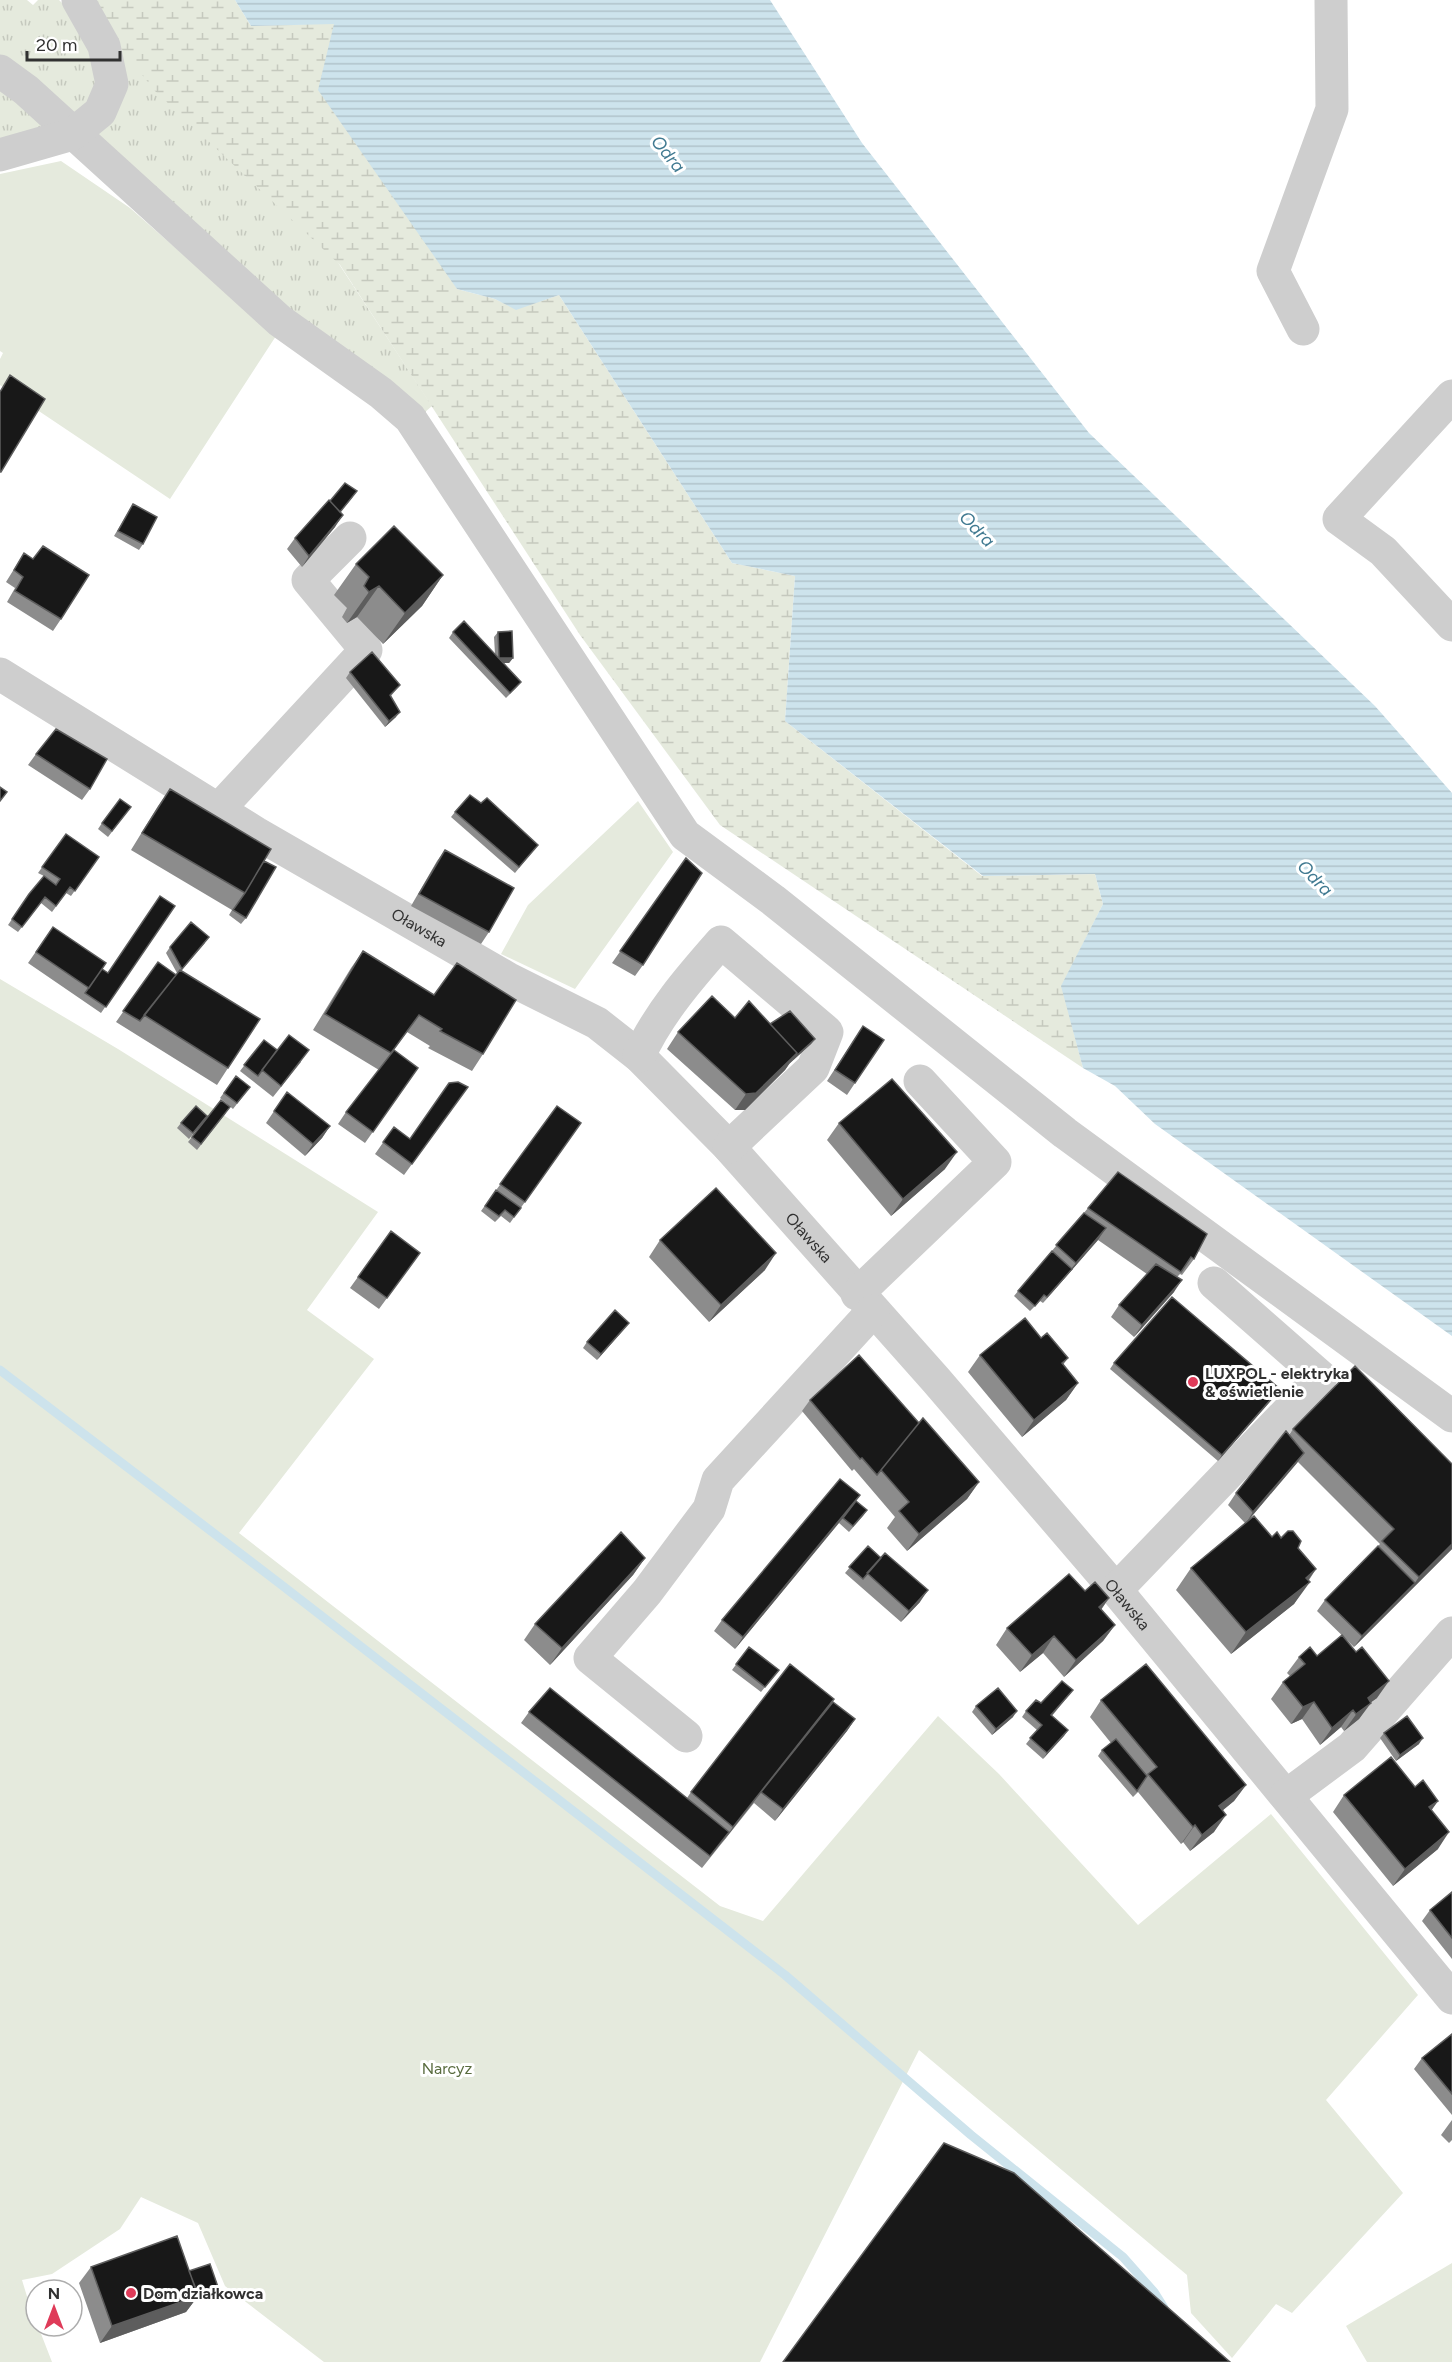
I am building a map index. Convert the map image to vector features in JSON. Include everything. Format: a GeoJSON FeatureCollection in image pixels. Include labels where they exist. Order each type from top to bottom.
{"type":"FeatureCollection","features":[{"type":"Feature","properties":{"kind":"street"},"geometry":{"type":"LineString","coordinates":[[0,155],[73,134],[100,111],[112,84],[104,46],[78,0]]}},
{"type":"Feature","properties":{"kind":"street"},"geometry":{"type":"LineString","coordinates":[[1303,329],[1273,271],[1332,110],[1331,0]]}},
{"type":"Feature","properties":{"kind":"street"},"geometry":{"type":"LineString","coordinates":[[0,71],[26,90],[280,321],[381,393],[410,418],[685,836],[773,900],[1065,1132],[1452,1416]]}},
{"type":"Feature","properties":{"kind":"street"},"geometry":{"type":"LineString","coordinates":[[1452,396],[1339,519],[1383,551],[1452,625]]}},
{"type":"Feature","properties":{"kind":"street"},"geometry":{"type":"LineString","coordinates":[[218,810],[366,650],[308,580],[350,538]]}},
{"type":"Feature","properties":{"kind":"street","name":"Oławska"},"geometry":{"type":"LineString","coordinates":[[0,674],[218,810],[509,979],[597,1023],[639,1056],[729,1147],[1116,1590],[1452,1998]]}},
{"type":"Feature","properties":{"kind":"street"},"geometry":{"type":"LineString","coordinates":[[639,1056],[647,1039],[693,973],[722,942],[827,1032],[813,1068],[729,1147]]}},
{"type":"Feature","properties":{"kind":"street"},"geometry":{"type":"LineString","coordinates":[[686,1736],[590,1658],[647,1592],[709,1509],[718,1480],[865,1303],[995,1162],[920,1081]]}},
{"type":"Feature","properties":{"kind":"street"},"geometry":{"type":"LineString","coordinates":[[1116,1590],[1321,1377],[1214,1282]]}},
{"type":"Feature","properties":{"kind":"street"},"geometry":{"type":"LineString","coordinates":[[1286,1796],[1352,1747],[1452,1633]]}},
{"type":"Feature","properties":{"kind":"green space"},"geometry":{"type":"Polygon","coordinates":[[[0,0],[27,0],[33,5],[38,0],[59,0],[80,21],[97,51],[97,100],[70,120],[0,62],[0,0]]]}},
{"type":"Feature","properties":{"kind":"green space"},"geometry":{"type":"Polygon","coordinates":[[[83,0],[235,0],[251,26],[334,23],[457,289],[495,299],[516,309],[559,295],[732,563],[795,576],[785,721],[982,876],[1095,874],[1103,904],[1062,986],[1083,1068],[720,825],[580,635],[340,265],[155,91],[83,0]]]}},
{"type":"Feature","properties":{"kind":"green space"},"geometry":{"type":"Polygon","coordinates":[[[107,29],[337,261],[432,406],[424,413],[281,307],[96,137],[107,29]]]}},
{"type":"Feature","properties":{"kind":"green space"},"geometry":{"type":"Polygon","coordinates":[[[0,81],[61,131],[0,149],[0,81]]]}},
{"type":"Feature","properties":{"kind":"green space"},"geometry":{"type":"Polygon","coordinates":[[[61,161],[130,208],[276,336],[170,499],[0,385],[0,359],[3,353],[0,351],[0,174],[61,161]]]}},
{"type":"Feature","properties":{"kind":"green space"},"geometry":{"type":"Polygon","coordinates":[[[638,801],[673,852],[575,989],[501,954],[528,905],[638,801]]]}},
{"type":"Feature","properties":{"kind":"green space","name":"Narcyz"},"geometry":{"type":"Polygon","coordinates":[[[0,979],[118,1049],[378,1212],[307,1310],[374,1359],[239,1533],[720,1906],[763,1921],[938,1716],[999,1774],[1138,1925],[1271,1814],[1418,1995],[1326,2100],[1403,2193],[1292,2313],[1276,2304],[1232,2358],[1191,2313],[1187,2275],[919,2050],[760,2362],[324,2362],[225,2286],[198,2223],[141,2197],[120,2229],[52,2274],[22,2280],[24,2338],[43,2338],[52,2362],[0,2362],[0,979]]]}},
{"type":"Feature","properties":{"kind":"green space"},"geometry":{"type":"Polygon","coordinates":[[[1452,2263],[1452,2362],[1367,2362],[1346,2326],[1452,2263]]]}},
{"type":"Feature","properties":{"kind":"water","name":"Odra"},"geometry":{"type":"Polygon","coordinates":[[[235,0],[770,0],[862,143],[1089,433],[1375,706],[1452,793],[1452,1336],[1155,1124],[1115,1086],[1083,1068],[1061,986],[1103,904],[1095,874],[983,876],[785,721],[795,576],[732,563],[559,295],[516,310],[495,299],[457,289],[318,90],[334,24],[251,26],[235,0]]]}},
{"type":"Feature","properties":{"kind":"building"},"geometry":{"type":"Polygon","coordinates":[[[10,375],[45,399],[0,472],[0,392],[10,375]]]}},
{"type":"Feature","properties":{"kind":"building"},"geometry":{"type":"Polygon","coordinates":[[[345,483],[357,491],[340,512],[330,501],[345,483]]]}},
{"type":"Feature","properties":{"kind":"building"},"geometry":{"type":"Polygon","coordinates":[[[329,500],[343,515],[309,556],[295,538],[329,500]]]}},
{"type":"Feature","properties":{"kind":"building"},"geometry":{"type":"Polygon","coordinates":[[[133,504],[157,517],[143,544],[118,531],[133,504]]]}},
{"type":"Feature","properties":{"kind":"building"},"geometry":{"type":"Polygon","coordinates":[[[394,526],[443,575],[405,613],[379,586],[369,592],[364,586],[369,577],[356,564],[394,526]]]}},
{"type":"Feature","properties":{"kind":"building"},"geometry":{"type":"Polygon","coordinates":[[[43,546],[89,575],[61,619],[15,591],[23,577],[14,570],[24,553],[33,559],[43,546]]]}},
{"type":"Feature","properties":{"kind":"building"},"geometry":{"type":"Polygon","coordinates":[[[464,621],[521,682],[510,693],[453,632],[464,621]]]}},
{"type":"Feature","properties":{"kind":"building"},"geometry":{"type":"Polygon","coordinates":[[[512,631],[513,658],[499,658],[498,632],[512,631]]]}},
{"type":"Feature","properties":{"kind":"building"},"geometry":{"type":"Polygon","coordinates":[[[372,652],[400,685],[390,695],[400,712],[389,721],[350,672],[372,652]]]}},
{"type":"Feature","properties":{"kind":"building"},"geometry":{"type":"Polygon","coordinates":[[[56,729],[107,759],[90,789],[36,754],[56,729]]]}},
{"type":"Feature","properties":{"kind":"building"},"geometry":{"type":"Polygon","coordinates":[[[0,787],[7,792],[0,801],[0,787]]]}},
{"type":"Feature","properties":{"kind":"building"},"geometry":{"type":"Polygon","coordinates":[[[170,789],[271,849],[245,893],[142,833],[170,789]]]}},
{"type":"Feature","properties":{"kind":"building"},"geometry":{"type":"Polygon","coordinates":[[[470,795],[481,803],[487,798],[538,845],[519,867],[455,812],[470,795]]]}},
{"type":"Feature","properties":{"kind":"building"},"geometry":{"type":"Polygon","coordinates":[[[120,799],[131,807],[112,831],[102,823],[120,799]]]}},
{"type":"Feature","properties":{"kind":"building"},"geometry":{"type":"Polygon","coordinates":[[[66,834],[99,857],[75,891],[70,887],[56,906],[45,897],[22,927],[12,919],[29,894],[44,876],[56,885],[60,879],[42,867],[66,834]]]}},
{"type":"Feature","properties":{"kind":"building"},"geometry":{"type":"Polygon","coordinates":[[[445,850],[514,888],[489,932],[419,894],[445,850]]]}},
{"type":"Feature","properties":{"kind":"building"},"geometry":{"type":"Polygon","coordinates":[[[686,858],[702,873],[643,965],[620,951],[686,858]]]}},
{"type":"Feature","properties":{"kind":"building"},"geometry":{"type":"Polygon","coordinates":[[[264,861],[276,867],[246,918],[233,910],[264,861]]]}},
{"type":"Feature","properties":{"kind":"building"},"geometry":{"type":"Polygon","coordinates":[[[160,896],[175,906],[106,1007],[85,993],[102,969],[108,973],[160,896]]]}},
{"type":"Feature","properties":{"kind":"building"},"geometry":{"type":"Polygon","coordinates":[[[191,922],[209,937],[182,969],[170,947],[191,922]]]}},
{"type":"Feature","properties":{"kind":"building"},"geometry":{"type":"Polygon","coordinates":[[[53,927],[106,963],[89,988],[36,952],[53,927]]]}},
{"type":"Feature","properties":{"kind":"building"},"geometry":{"type":"Polygon","coordinates":[[[363,951],[434,995],[457,963],[516,1000],[483,1054],[440,1031],[442,1029],[419,1015],[391,1053],[325,1014],[363,951]]]}},
{"type":"Feature","properties":{"kind":"building"},"geometry":{"type":"Polygon","coordinates":[[[158,962],[176,975],[140,1021],[123,1011],[158,962]]]}},
{"type":"Feature","properties":{"kind":"building"},"geometry":{"type":"Polygon","coordinates":[[[180,970],[260,1019],[228,1068],[144,1015],[180,970]]]}},
{"type":"Feature","properties":{"kind":"building"},"geometry":{"type":"Polygon","coordinates":[[[712,996],[735,1018],[749,1001],[797,1053],[756,1093],[746,1094],[678,1032],[712,996]]]}},
{"type":"Feature","properties":{"kind":"building"},"geometry":{"type":"Polygon","coordinates":[[[790,1011],[815,1039],[793,1059],[797,1053],[770,1024],[790,1011]]]}},
{"type":"Feature","properties":{"kind":"building"},"geometry":{"type":"Polygon","coordinates":[[[863,1026],[884,1040],[855,1083],[835,1070],[863,1026]]]}},
{"type":"Feature","properties":{"kind":"building"},"geometry":{"type":"Polygon","coordinates":[[[289,1035],[309,1050],[281,1086],[262,1070],[289,1035]]]}},
{"type":"Feature","properties":{"kind":"building"},"geometry":{"type":"Polygon","coordinates":[[[264,1040],[277,1050],[258,1076],[244,1065],[264,1040]]]}},
{"type":"Feature","properties":{"kind":"building"},"geometry":{"type":"Polygon","coordinates":[[[394,1050],[418,1068],[373,1132],[346,1112],[394,1050]]]}},
{"type":"Feature","properties":{"kind":"building"},"geometry":{"type":"Polygon","coordinates":[[[236,1076],[250,1087],[237,1103],[224,1093],[236,1076]]]}},
{"type":"Feature","properties":{"kind":"building"},"geometry":{"type":"Polygon","coordinates":[[[892,1079],[957,1152],[903,1199],[839,1123],[892,1079]]]}},
{"type":"Feature","properties":{"kind":"building"},"geometry":{"type":"Polygon","coordinates":[[[458,1082],[468,1087],[412,1164],[383,1142],[394,1127],[410,1139],[449,1083],[458,1082]]]}},
{"type":"Feature","properties":{"kind":"building"},"geometry":{"type":"Polygon","coordinates":[[[287,1092],[330,1126],[313,1144],[274,1111],[287,1092]]]}},
{"type":"Feature","properties":{"kind":"building"},"geometry":{"type":"Polygon","coordinates":[[[221,1100],[230,1107],[201,1144],[192,1137],[221,1100]]]}},
{"type":"Feature","properties":{"kind":"building"},"geometry":{"type":"Polygon","coordinates":[[[196,1106],[207,1116],[193,1133],[181,1123],[196,1106]]]}},
{"type":"Feature","properties":{"kind":"building"},"geometry":{"type":"Polygon","coordinates":[[[557,1106],[581,1123],[525,1202],[500,1184],[557,1106]]]}},
{"type":"Feature","properties":{"kind":"building"},"geometry":{"type":"Polygon","coordinates":[[[1118,1172],[1207,1234],[1194,1259],[1191,1257],[1181,1272],[1088,1208],[1118,1172]]]}},
{"type":"Feature","properties":{"kind":"building"},"geometry":{"type":"Polygon","coordinates":[[[716,1188],[776,1253],[721,1305],[660,1240],[716,1188]]]}},
{"type":"Feature","properties":{"kind":"building"},"geometry":{"type":"Polygon","coordinates":[[[496,1190],[521,1208],[514,1217],[505,1210],[499,1216],[485,1206],[496,1190]]]}},
{"type":"Feature","properties":{"kind":"building"},"geometry":{"type":"Polygon","coordinates":[[[1084,1213],[1106,1228],[1076,1263],[1056,1245],[1084,1213]]]}},
{"type":"Feature","properties":{"kind":"building"},"geometry":{"type":"Polygon","coordinates":[[[391,1231],[420,1253],[387,1298],[358,1277],[391,1231]]]}},
{"type":"Feature","properties":{"kind":"building"},"geometry":{"type":"Polygon","coordinates":[[[1052,1251],[1072,1269],[1047,1297],[1044,1295],[1035,1306],[1018,1291],[1052,1251]]]}},
{"type":"Feature","properties":{"kind":"building"},"geometry":{"type":"Polygon","coordinates":[[[1156,1264],[1182,1280],[1142,1325],[1119,1305],[1156,1264]]]}},
{"type":"Feature","properties":{"kind":"building","name":"LUXPOL - elektryka & oświetlenie"},"geometry":{"type":"Polygon","coordinates":[[[1172,1297],[1280,1389],[1222,1455],[1114,1363],[1172,1297]]]}},
{"type":"Feature","properties":{"kind":"building"},"geometry":{"type":"Polygon","coordinates":[[[615,1310],[629,1323],[601,1354],[587,1342],[615,1310]]]}},
{"type":"Feature","properties":{"kind":"building"},"geometry":{"type":"Polygon","coordinates":[[[1025,1318],[1041,1338],[1047,1333],[1068,1358],[1062,1363],[1078,1383],[1034,1420],[980,1355],[1025,1318]]]}},
{"type":"Feature","properties":{"kind":"building"},"geometry":{"type":"Polygon","coordinates":[[[859,1355],[919,1423],[877,1475],[862,1458],[860,1459],[810,1400],[859,1355]]]}},
{"type":"Feature","properties":{"kind":"building"},"geometry":{"type":"Polygon","coordinates":[[[1355,1366],[1452,1464],[1452,1544],[1419,1577],[1382,1541],[1394,1529],[1293,1429],[1355,1366]]]}},
{"type":"Feature","properties":{"kind":"building"},"geometry":{"type":"Polygon","coordinates":[[[923,1418],[979,1482],[919,1534],[899,1511],[909,1502],[881,1470],[923,1418]]]}},
{"type":"Feature","properties":{"kind":"building"},"geometry":{"type":"Polygon","coordinates":[[[1286,1431],[1304,1453],[1253,1512],[1236,1493],[1286,1431]]]}},
{"type":"Feature","properties":{"kind":"building"},"geometry":{"type":"Polygon","coordinates":[[[840,1479],[860,1495],[743,1637],[722,1620],[840,1479]]]}},
{"type":"Feature","properties":{"kind":"building"},"geometry":{"type":"Polygon","coordinates":[[[856,1501],[867,1510],[853,1526],[843,1518],[856,1501]]]}},
{"type":"Feature","properties":{"kind":"building"},"geometry":{"type":"Polygon","coordinates":[[[1254,1516],[1272,1537],[1277,1532],[1281,1538],[1288,1531],[1293,1531],[1301,1541],[1298,1548],[1316,1569],[1306,1578],[1310,1582],[1246,1632],[1191,1568],[1254,1516]]]}},
{"type":"Feature","properties":{"kind":"building"},"geometry":{"type":"Polygon","coordinates":[[[621,1532],[645,1558],[562,1648],[535,1624],[621,1532]]]}},
{"type":"Feature","properties":{"kind":"building"},"geometry":{"type":"Polygon","coordinates":[[[868,1546],[881,1558],[863,1579],[849,1567],[868,1546]]]}},
{"type":"Feature","properties":{"kind":"building"},"geometry":{"type":"Polygon","coordinates":[[[1378,1546],[1415,1583],[1362,1636],[1325,1600],[1378,1546]]]}},
{"type":"Feature","properties":{"kind":"building"},"geometry":{"type":"Polygon","coordinates":[[[885,1553],[928,1590],[909,1611],[867,1573],[885,1553]]]}},
{"type":"Feature","properties":{"kind":"building"},"geometry":{"type":"Polygon","coordinates":[[[1069,1574],[1085,1591],[1095,1582],[1109,1598],[1099,1607],[1115,1625],[1076,1660],[1054,1636],[1032,1655],[1007,1628],[1069,1574]]]}},
{"type":"Feature","properties":{"kind":"building"},"geometry":{"type":"Polygon","coordinates":[[[1342,1635],[1356,1652],[1362,1647],[1389,1681],[1368,1698],[1371,1703],[1356,1714],[1353,1710],[1332,1728],[1314,1702],[1303,1707],[1283,1682],[1305,1664],[1299,1657],[1310,1647],[1317,1656],[1342,1635]]]}},
{"type":"Feature","properties":{"kind":"building"},"geometry":{"type":"Polygon","coordinates":[[[749,1647],[779,1670],[765,1687],[736,1664],[749,1647]]]}},
{"type":"Feature","properties":{"kind":"building"},"geometry":{"type":"Polygon","coordinates":[[[790,1664],[834,1699],[733,1827],[691,1792],[790,1664]]]}},
{"type":"Feature","properties":{"kind":"building"},"geometry":{"type":"Polygon","coordinates":[[[1146,1664],[1246,1785],[1219,1806],[1226,1815],[1202,1835],[1148,1774],[1157,1767],[1101,1700],[1146,1664]]]}},
{"type":"Feature","properties":{"kind":"building"},"geometry":{"type":"Polygon","coordinates":[[[1062,1681],[1073,1690],[1051,1715],[1068,1730],[1047,1753],[1030,1738],[1042,1725],[1026,1711],[1036,1700],[1041,1703],[1062,1681]]]}},
{"type":"Feature","properties":{"kind":"building"},"geometry":{"type":"Polygon","coordinates":[[[550,1688],[729,1832],[710,1856],[529,1712],[550,1688]]]}},
{"type":"Feature","properties":{"kind":"building"},"geometry":{"type":"Polygon","coordinates":[[[998,1688],[1017,1711],[996,1729],[976,1706],[998,1688]]]}},
{"type":"Feature","properties":{"kind":"building"},"geometry":{"type":"Polygon","coordinates":[[[833,1702],[855,1719],[783,1809],[761,1792],[833,1702]]]}},
{"type":"Feature","properties":{"kind":"building"},"geometry":{"type":"Polygon","coordinates":[[[1407,1716],[1423,1738],[1400,1755],[1384,1733],[1407,1716]]]}},
{"type":"Feature","properties":{"kind":"building"},"geometry":{"type":"Polygon","coordinates":[[[1116,1739],[1147,1776],[1137,1791],[1102,1750],[1116,1739]]]}},
{"type":"Feature","properties":{"kind":"building"},"geometry":{"type":"Polygon","coordinates":[[[1391,1757],[1415,1787],[1423,1780],[1438,1801],[1429,1807],[1449,1832],[1405,1869],[1344,1795],[1391,1757]]]}},
{"type":"Feature","properties":{"kind":"building"},"geometry":{"type":"Polygon","coordinates":[[[1452,1892],[1452,1938],[1430,1910],[1452,1892]]]}},
{"type":"Feature","properties":{"kind":"building"},"geometry":{"type":"Polygon","coordinates":[[[1452,2034],[1452,2094],[1422,2058],[1452,2034]]]}},
{"type":"Feature","properties":{"kind":"building"},"geometry":{"type":"Polygon","coordinates":[[[944,2143],[1014,2173],[1230,2362],[783,2362],[944,2143]]]}},
{"type":"Feature","properties":{"kind":"building","name":"Dom działkowca"},"geometry":{"type":"Polygon","coordinates":[[[177,2236],[198,2296],[112,2326],[91,2267],[177,2236]]]}},
{"type":"Feature","properties":{"kind":"building"},"geometry":{"type":"Polygon","coordinates":[[[210,2264],[218,2287],[198,2294],[189,2271],[210,2264]]]}},
{"type":"Feature","properties":{"kind":"waterway"},"geometry":{"type":"LineString","coordinates":[[0,1370],[785,1975],[971,2135],[1123,2257],[1154,2292],[1164,2308]]}},
{"type":"Feature","properties":{"kind":"place","name":"LUXPOL - elektryka & oświetlenie"},"geometry":{"type":"Point","coordinates":[1193,1382]}},
{"type":"Feature","properties":{"kind":"place","name":"Dom działkowca"},"geometry":{"type":"Point","coordinates":[131,2293]}}]}
